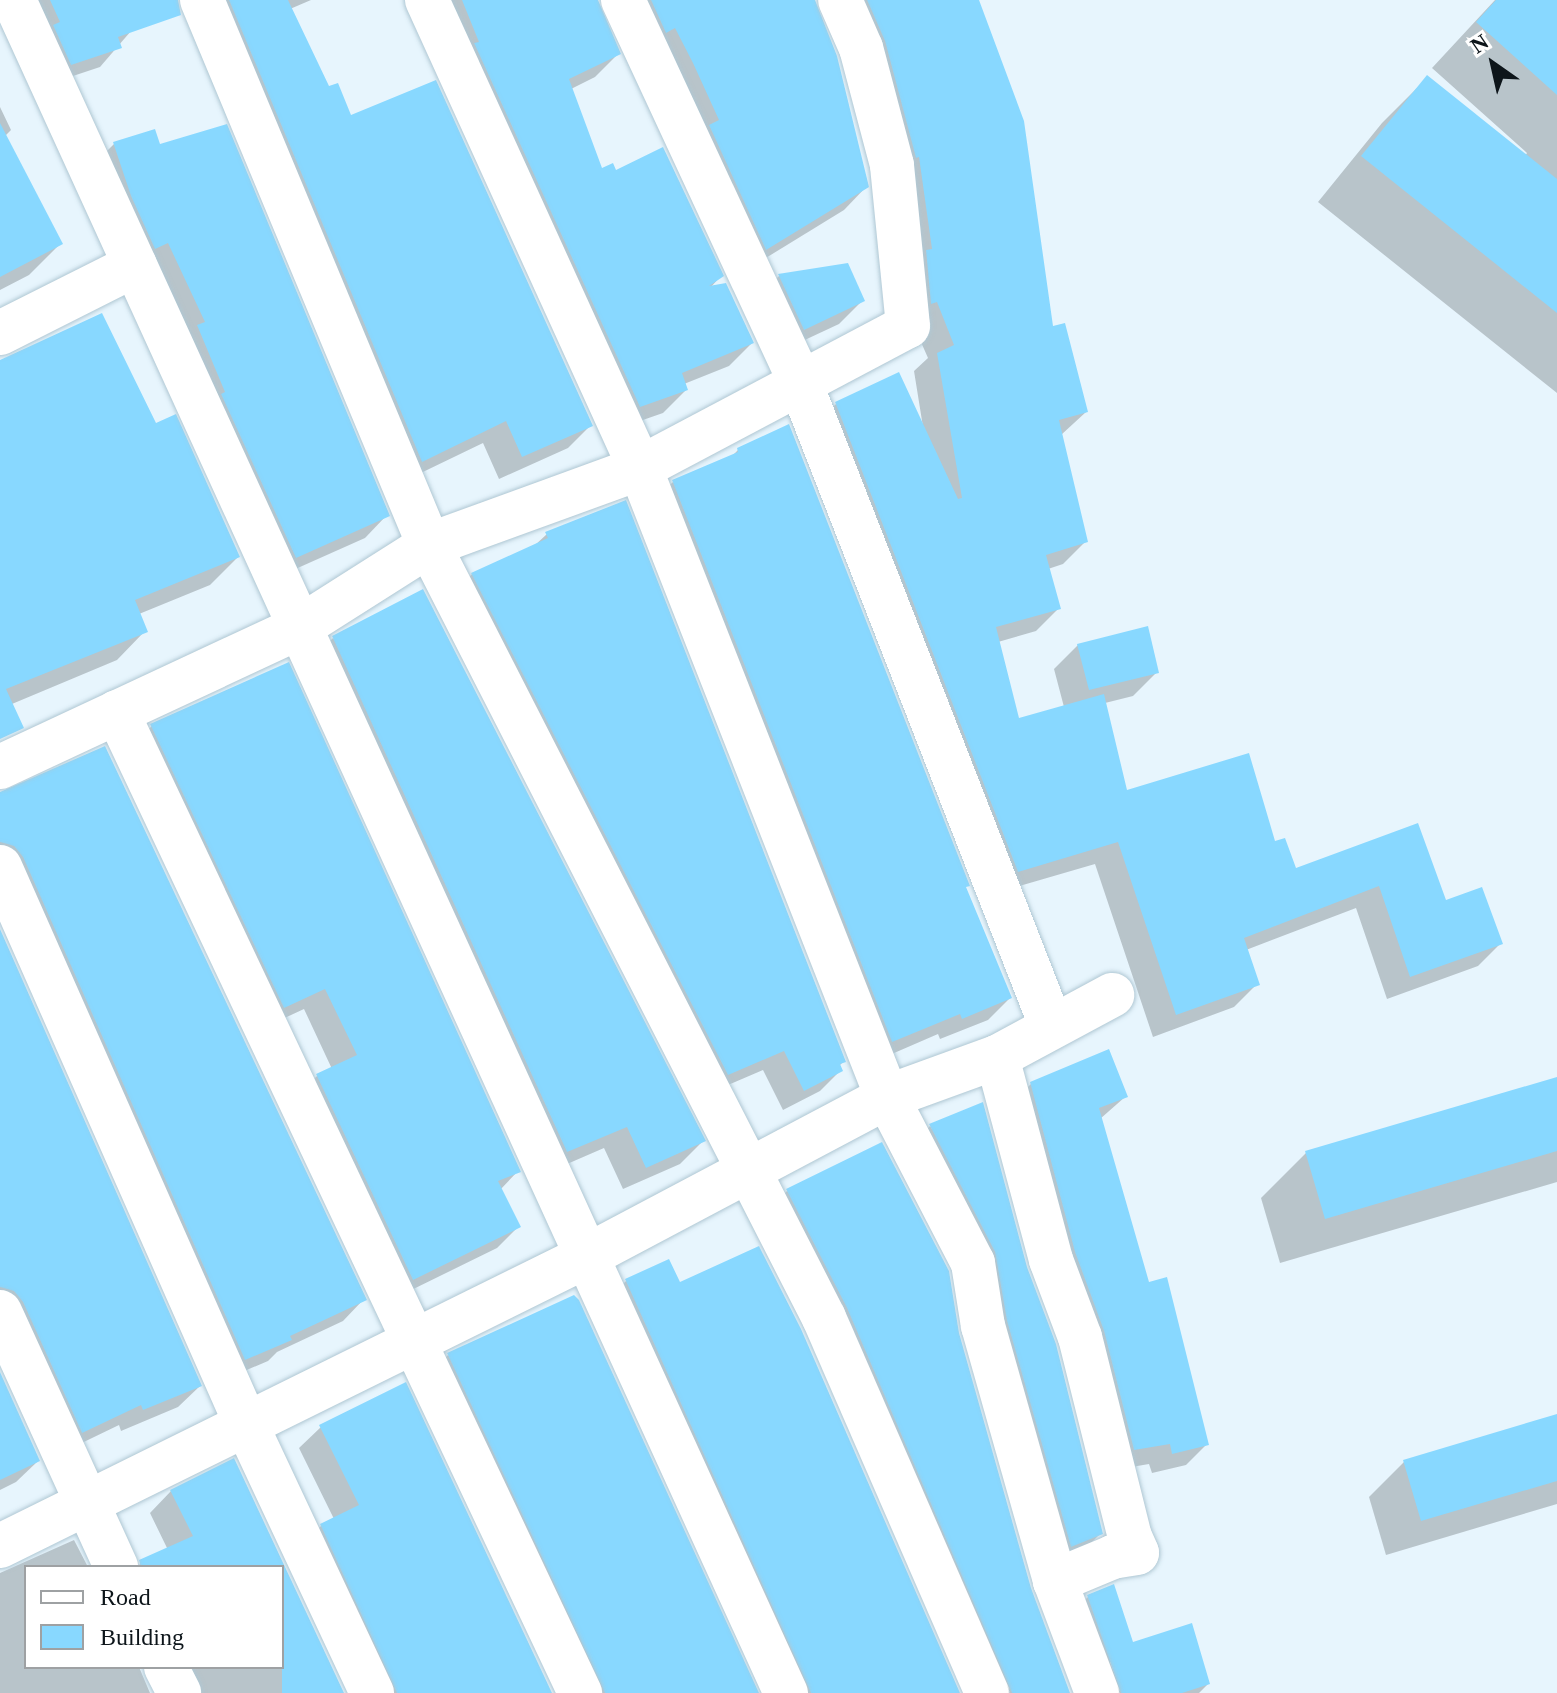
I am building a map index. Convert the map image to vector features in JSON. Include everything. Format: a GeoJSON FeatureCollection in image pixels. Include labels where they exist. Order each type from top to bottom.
{"type":"FeatureCollection","features":[{"type":"Feature","properties":{"kind":"street"},"geometry":{"type":"LineString","coordinates":[[14,0],[786,1693]]}},
{"type":"Feature","properties":{"kind":"street"},"geometry":{"type":"LineString","coordinates":[[202,0],[429,545],[824,1318],[987,1693]]}},
{"type":"Feature","properties":{"kind":"street"},"geometry":{"type":"LineString","coordinates":[[427,0],[640,468],[887,1097],[973,1263],[983,1326],[1055,1581],[1097,1693]]}},
{"type":"Feature","properties":{"kind":"street"},"geometry":{"type":"LineString","coordinates":[[623,0],[800,382],[1051,1025]]}},
{"type":"Feature","properties":{"kind":"street"},"geometry":{"type":"LineString","coordinates":[[0,767],[300,627],[429,545],[640,468],[908,326],[892,165],[861,48],[840,0]]}},
{"type":"Feature","properties":{"kind":"street"},"geometry":{"type":"LineString","coordinates":[[0,333],[135,265]]}},
{"type":"Feature","properties":{"kind":"street"},"geometry":{"type":"LineString","coordinates":[[117,712],[580,1693]]}},
{"type":"Feature","properties":{"kind":"street"},"geometry":{"type":"LineString","coordinates":[[0,867],[246,1424],[372,1693]]}},
{"type":"Feature","properties":{"kind":"street"},"geometry":{"type":"LineString","coordinates":[[0,1546],[587,1256],[887,1097],[997,1057],[1051,1025],[1112,995]]}},
{"type":"Feature","properties":{"kind":"street"},"geometry":{"type":"LineString","coordinates":[[997,1057],[1051,1260],[1080,1337],[1130,1537],[1137,1553],[1113,1557],[1055,1581]]}},
{"type":"Feature","properties":{"kind":"street"},"geometry":{"type":"LineString","coordinates":[[0,1312],[115,1565]]}},
{"type":"Feature","properties":{"kind":"street"},"geometry":{"type":"LineString","coordinates":[[167,1669],[179,1693]]}},
{"type":"Feature","properties":{"kind":"building"},"geometry":{"type":"Polygon","coordinates":[[[50,0],[178,0],[181,15],[118,37],[122,48],[71,65],[53,25],[60,22],[50,0]]]}},
{"type":"Feature","properties":{"kind":"building"},"geometry":{"type":"Polygon","coordinates":[[[229,0],[288,0],[329,86],[338,83],[351,115],[436,80],[593,426],[522,457],[506,421],[422,462],[229,0]]]}},
{"type":"Feature","properties":{"kind":"building"},"geometry":{"type":"Polygon","coordinates":[[[462,0],[598,0],[621,54],[569,79],[602,168],[613,163],[616,170],[663,147],[724,276],[709,286],[726,283],[754,343],[682,373],[688,390],[640,407],[474,43],[479,42],[462,0]]]}},
{"type":"Feature","properties":{"kind":"building"},"geometry":{"type":"Polygon","coordinates":[[[651,0],[815,0],[837,56],[869,187],[766,250],[709,125],[719,120],[693,63],[675,28],[666,33],[651,0]]]}},
{"type":"Feature","properties":{"kind":"building"},"geometry":{"type":"Polygon","coordinates":[[[867,0],[979,0],[1024,121],[1053,326],[1065,323],[1088,412],[1059,420],[1088,542],[1046,555],[1061,609],[996,627],[1019,718],[1104,694],[1127,790],[1249,753],[1275,841],[1285,838],[1296,868],[1418,823],[1446,900],[1482,887],[1503,944],[1410,977],[1379,886],[1244,938],[1260,985],[1176,1015],[1118,842],[1018,872],[835,402],[899,372],[958,499],[962,498],[937,353],[954,345],[937,302],[931,304],[926,250],[932,249],[919,157],[916,158],[885,41],[867,0]]]}},
{"type":"Feature","properties":{"kind":"building"},"geometry":{"type":"Polygon","coordinates":[[[1496,0],[1557,0],[1557,95],[1476,22],[1496,0]]]}},
{"type":"Feature","properties":{"kind":"building"},"geometry":{"type":"Polygon","coordinates":[[[1427,75],[1557,179],[1557,313],[1361,156],[1427,75]]]}},
{"type":"Feature","properties":{"kind":"building"},"geometry":{"type":"Polygon","coordinates":[[[0,123],[63,244],[0,277],[0,123]]]}},
{"type":"Feature","properties":{"kind":"building"},"geometry":{"type":"Polygon","coordinates":[[[227,124],[390,516],[296,558],[221,394],[225,392],[197,325],[205,322],[168,243],[155,249],[131,196],[113,142],[155,129],[160,144],[227,124]]]}},
{"type":"Feature","properties":{"kind":"building"},"geometry":{"type":"Polygon","coordinates":[[[848,263],[865,301],[804,330],[778,274],[848,263]]]}},
{"type":"Feature","properties":{"kind":"building"},"geometry":{"type":"Polygon","coordinates":[[[102,313],[156,423],[176,414],[240,557],[135,600],[148,632],[6,689],[24,728],[0,739],[0,360],[102,313]]]}},
{"type":"Feature","properties":{"kind":"building"},"geometry":{"type":"Polygon","coordinates":[[[789,424],[970,886],[966,887],[1012,998],[962,1019],[960,1014],[892,1042],[672,480],[738,452],[737,448],[789,424]]]}},
{"type":"Feature","properties":{"kind":"building"},"geometry":{"type":"Polygon","coordinates":[[[626,500],[846,1062],[840,1064],[843,1071],[804,1091],[784,1051],[728,1075],[471,573],[548,538],[545,532],[626,500]]]}},
{"type":"Feature","properties":{"kind":"building"},"geometry":{"type":"Polygon","coordinates":[[[423,589],[706,1141],[646,1168],[627,1127],[567,1152],[332,636],[423,589]]]}},
{"type":"Feature","properties":{"kind":"building"},"geometry":{"type":"Polygon","coordinates":[[[1148,626],[1159,673],[1089,690],[1077,644],[1148,626]]]}},
{"type":"Feature","properties":{"kind":"building"},"geometry":{"type":"Polygon","coordinates":[[[289,662],[521,1172],[498,1181],[521,1227],[413,1280],[316,1074],[357,1055],[325,989],[284,1008],[150,724],[289,662]]]}},
{"type":"Feature","properties":{"kind":"building"},"geometry":{"type":"Polygon","coordinates":[[[105,746],[367,1300],[290,1336],[292,1340],[245,1360],[23,857],[14,846],[0,842],[0,792],[105,746]]]}},
{"type":"Feature","properties":{"kind":"building"},"geometry":{"type":"Polygon","coordinates":[[[0,929],[202,1386],[143,1410],[141,1405],[82,1433],[23,1302],[14,1291],[0,1287],[0,929]]]}},
{"type":"Feature","properties":{"kind":"building"},"geometry":{"type":"Polygon","coordinates":[[[1109,1049],[1128,1097],[1099,1108],[1149,1282],[1167,1277],[1209,1445],[1172,1454],[1170,1444],[1134,1450],[1104,1331],[1075,1252],[1030,1082],[1109,1049]]]}},
{"type":"Feature","properties":{"kind":"building"},"geometry":{"type":"Polygon","coordinates":[[[1557,1077],[1557,1151],[1325,1219],[1305,1151],[1557,1077]]]}},
{"type":"Feature","properties":{"kind":"building"},"geometry":{"type":"Polygon","coordinates":[[[983,1102],[1027,1267],[1056,1344],[1103,1534],[1071,1547],[1007,1321],[995,1252],[929,1124],[983,1102]]]}},
{"type":"Feature","properties":{"kind":"building"},"geometry":{"type":"Polygon","coordinates":[[[882,1142],[949,1271],[959,1333],[1031,1588],[1070,1693],[1012,1693],[847,1308],[786,1189],[882,1142]]]}},
{"type":"Feature","properties":{"kind":"building"},"geometry":{"type":"Polygon","coordinates":[[[759,1246],[801,1329],[960,1693],[811,1693],[625,1279],[669,1259],[680,1282],[759,1246]]]}},
{"type":"Feature","properties":{"kind":"building"},"geometry":{"type":"Polygon","coordinates":[[[574,1295],[579,1300],[759,1693],[605,1693],[447,1353],[574,1295]]]}},
{"type":"Feature","properties":{"kind":"building"},"geometry":{"type":"Polygon","coordinates":[[[0,1372],[40,1461],[0,1480],[0,1372]]]}},
{"type":"Feature","properties":{"kind":"building"},"geometry":{"type":"Polygon","coordinates":[[[406,1382],[552,1693],[397,1693],[320,1524],[359,1505],[319,1425],[406,1382]]]}},
{"type":"Feature","properties":{"kind":"building"},"geometry":{"type":"Polygon","coordinates":[[[1557,1414],[1557,1481],[1421,1521],[1403,1460],[1557,1414]]]}},
{"type":"Feature","properties":{"kind":"building"},"geometry":{"type":"Polygon","coordinates":[[[234,1458],[344,1693],[282,1693],[284,1565],[140,1565],[139,1560],[193,1536],[170,1490],[234,1458]]]}},
{"type":"Feature","properties":{"kind":"building"},"geometry":{"type":"Polygon","coordinates":[[[1114,1584],[1133,1642],[1192,1623],[1210,1684],[1182,1693],[1121,1693],[1087,1595],[1114,1584]]]}}]}
